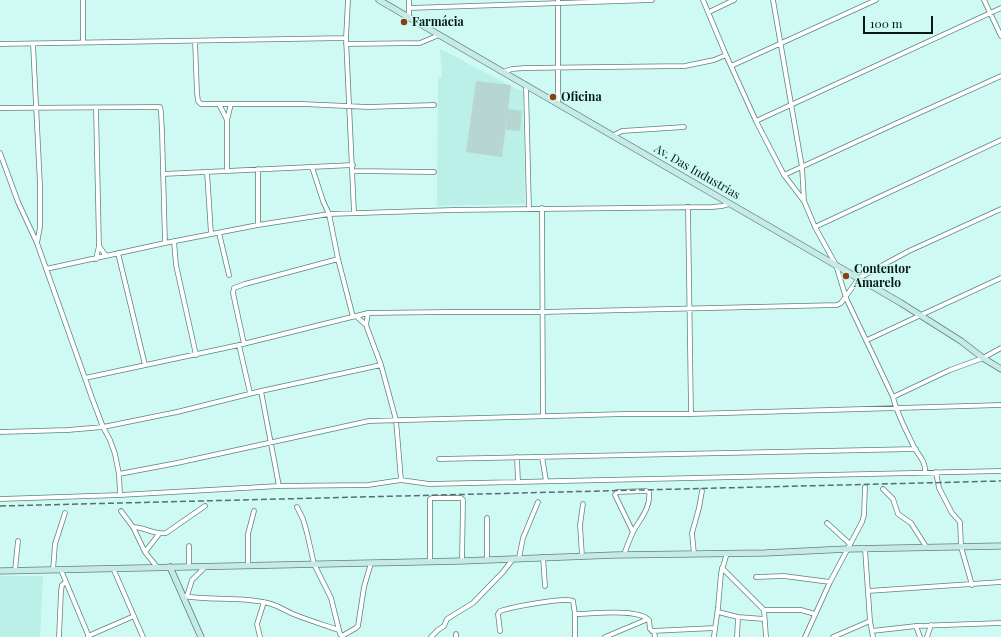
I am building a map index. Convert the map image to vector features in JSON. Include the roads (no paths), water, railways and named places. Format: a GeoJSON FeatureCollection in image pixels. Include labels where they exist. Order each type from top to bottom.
{"type":"FeatureCollection","features":[{"type":"Feature","properties":{"kind":"street"},"geometry":{"type":"LineString","coordinates":[[83,0],[83,42]]}},
{"type":"Feature","properties":{"kind":"street"},"geometry":{"type":"LineString","coordinates":[[348,0],[346,44],[348,105],[353,165],[354,213]]}},
{"type":"Feature","properties":{"kind":"street","name":"Av. Das Industrias"},"geometry":{"type":"LineString","coordinates":[[379,0],[859,278],[961,341],[983,358],[1001,369]]}},
{"type":"Feature","properties":{"kind":"street"},"geometry":{"type":"LineString","coordinates":[[409,0],[409,17]]}},
{"type":"Feature","properties":{"kind":"street"},"geometry":{"type":"LineString","coordinates":[[409,8],[652,0]]}},
{"type":"Feature","properties":{"kind":"street"},"geometry":{"type":"LineString","coordinates":[[703,0],[756,121],[784,175],[804,201],[815,227],[836,266],[846,298],[893,397],[896,409],[925,464],[925,472]]}},
{"type":"Feature","properties":{"kind":"street"},"geometry":{"type":"LineString","coordinates":[[708,12],[734,0]]}},
{"type":"Feature","properties":{"kind":"street"},"geometry":{"type":"LineString","coordinates":[[773,0],[802,167],[804,201]]}},
{"type":"Feature","properties":{"kind":"street"},"geometry":{"type":"LineString","coordinates":[[731,66],[876,0]]}},
{"type":"Feature","properties":{"kind":"street"},"geometry":{"type":"LineString","coordinates":[[984,0],[1001,36]]}},
{"type":"Feature","properties":{"kind":"street"},"geometry":{"type":"LineString","coordinates":[[558,2],[558,104]]}},
{"type":"Feature","properties":{"kind":"street"},"geometry":{"type":"LineString","coordinates":[[756,121],[1001,8]]}},
{"type":"Feature","properties":{"kind":"street"},"geometry":{"type":"LineString","coordinates":[[346,44],[420,43],[439,35]]}},
{"type":"Feature","properties":{"kind":"street"},"geometry":{"type":"LineString","coordinates":[[0,44],[346,38]]}},
{"type":"Feature","properties":{"kind":"street"},"geometry":{"type":"LineString","coordinates":[[195,41],[198,101],[201,104],[348,105],[368,107],[434,105]]}},
{"type":"Feature","properties":{"kind":"street"},"geometry":{"type":"LineString","coordinates":[[33,44],[37,107],[40,227],[37,243]]}},
{"type":"Feature","properties":{"kind":"street"},"geometry":{"type":"LineString","coordinates":[[503,72],[512,69],[525,68],[685,66],[714,60],[726,55]]}},
{"type":"Feature","properties":{"kind":"street"},"geometry":{"type":"LineString","coordinates":[[784,175],[1001,76]]}},
{"type":"Feature","properties":{"kind":"street"},"geometry":{"type":"LineString","coordinates":[[526,86],[529,209]]}},
{"type":"Feature","properties":{"kind":"street"},"geometry":{"type":"LineString","coordinates":[[219,104],[227,120]]}},
{"type":"Feature","properties":{"kind":"street"},"geometry":{"type":"LineString","coordinates":[[227,171],[227,120],[230,104]]}},
{"type":"Feature","properties":{"kind":"street"},"geometry":{"type":"LineString","coordinates":[[0,108],[160,107],[165,243]]}},
{"type":"Feature","properties":{"kind":"street"},"geometry":{"type":"LineString","coordinates":[[96,108],[99,246],[96,259]]}},
{"type":"Feature","properties":{"kind":"street"},"geometry":{"type":"LineString","coordinates":[[612,136],[622,131],[684,127]]}},
{"type":"Feature","properties":{"kind":"street"},"geometry":{"type":"LineString","coordinates":[[815,227],[1001,140]]}},
{"type":"Feature","properties":{"kind":"street"},"geometry":{"type":"LineString","coordinates":[[0,153],[18,202],[37,243],[103,427],[112,447],[119,474],[120,495]]}},
{"type":"Feature","properties":{"kind":"street"},"geometry":{"type":"LineString","coordinates":[[163,174],[353,165]]}},
{"type":"Feature","properties":{"kind":"street"},"geometry":{"type":"LineString","coordinates":[[312,167],[323,201],[329,214],[338,259],[355,317],[366,325]]}},
{"type":"Feature","properties":{"kind":"street"},"geometry":{"type":"LineString","coordinates":[[258,169],[258,225]]}},
{"type":"Feature","properties":{"kind":"street"},"geometry":{"type":"LineString","coordinates":[[353,171],[434,172]]}},
{"type":"Feature","properties":{"kind":"street"},"geometry":{"type":"LineString","coordinates":[[207,172],[211,234]]}},
{"type":"Feature","properties":{"kind":"street"},"geometry":{"type":"LineString","coordinates":[[46,269],[174,241],[258,225],[329,214],[542,208],[718,207],[729,204]]}},
{"type":"Feature","properties":{"kind":"street"},"geometry":{"type":"LineString","coordinates":[[688,207],[691,414]]}},
{"type":"Feature","properties":{"kind":"street"},"geometry":{"type":"LineString","coordinates":[[542,208],[543,416]]}},
{"type":"Feature","properties":{"kind":"street"},"geometry":{"type":"LineString","coordinates":[[85,378],[244,344],[368,313],[543,312],[837,305],[846,298],[859,278],[909,251],[1001,209]]}},
{"type":"Feature","properties":{"kind":"street"},"geometry":{"type":"LineString","coordinates":[[219,233],[229,275]]}},
{"type":"Feature","properties":{"kind":"street"},"geometry":{"type":"LineString","coordinates":[[174,241],[176,265],[196,354]]}},
{"type":"Feature","properties":{"kind":"street"},"geometry":{"type":"LineString","coordinates":[[99,246],[106,256]]}},
{"type":"Feature","properties":{"kind":"street"},"geometry":{"type":"LineString","coordinates":[[118,253],[145,365]]}},
{"type":"Feature","properties":{"kind":"street"},"geometry":{"type":"LineString","coordinates":[[244,344],[233,293],[234,288],[338,259]]}},
{"type":"Feature","properties":{"kind":"street"},"geometry":{"type":"LineString","coordinates":[[867,340],[1001,278]]}},
{"type":"Feature","properties":{"kind":"street"},"geometry":{"type":"LineString","coordinates":[[368,313],[366,325],[380,365],[396,420],[401,480]]}},
{"type":"Feature","properties":{"kind":"street"},"geometry":{"type":"LineString","coordinates":[[239,345],[250,394]]}},
{"type":"Feature","properties":{"kind":"street"},"geometry":{"type":"LineString","coordinates":[[893,397],[950,370],[983,358],[1001,348]]}},
{"type":"Feature","properties":{"kind":"street"},"geometry":{"type":"LineString","coordinates":[[0,432],[68,430],[103,427],[177,412],[261,391],[380,365]]}},
{"type":"Feature","properties":{"kind":"street"},"geometry":{"type":"LineString","coordinates":[[261,391],[279,486]]}},
{"type":"Feature","properties":{"kind":"street"},"geometry":{"type":"LineString","coordinates":[[119,474],[364,422],[543,416],[691,414],[1001,405]]}},
{"type":"Feature","properties":{"kind":"street"},"geometry":{"type":"LineString","coordinates":[[439,459],[916,449]]}},
{"type":"Feature","properties":{"kind":"street"},"geometry":{"type":"LineString","coordinates":[[517,457],[518,482]]}},
{"type":"Feature","properties":{"kind":"street"},"geometry":{"type":"LineString","coordinates":[[542,457],[546,481]]}},
{"type":"Feature","properties":{"kind":"street"},"geometry":{"type":"LineString","coordinates":[[0,499],[120,495],[279,486],[368,485],[401,480],[428,484],[1001,471]]}},
{"type":"Feature","properties":{"kind":"street"},"geometry":{"type":"LineString","coordinates":[[936,472],[938,488],[952,513],[960,522],[962,538],[961,547],[972,584]]}},
{"type":"Feature","properties":{"kind":"street"},"geometry":{"type":"LineString","coordinates":[[805,637],[848,546],[859,529],[864,515],[865,486]]}},
{"type":"Feature","properties":{"kind":"street"},"geometry":{"type":"LineString","coordinates":[[883,489],[893,499],[898,514],[911,523],[927,548]]}},
{"type":"Feature","properties":{"kind":"street"},"geometry":{"type":"LineString","coordinates":[[694,554],[692,533],[702,491]]}},
{"type":"Feature","properties":{"kind":"street"},"geometry":{"type":"LineString","coordinates":[[624,554],[633,532],[646,511],[649,501],[649,492],[617,492],[615,494],[633,532]]}},
{"type":"Feature","properties":{"kind":"street"},"geometry":{"type":"LineString","coordinates":[[430,562],[430,499],[454,497],[461,498],[463,500],[462,561]]}},
{"type":"Feature","properties":{"kind":"street"},"geometry":{"type":"LineString","coordinates":[[432,637],[444,626],[447,619],[473,603],[517,558],[523,538],[538,502]]}},
{"type":"Feature","properties":{"kind":"street"},"geometry":{"type":"LineString","coordinates":[[582,556],[580,525],[583,504]]}},
{"type":"Feature","properties":{"kind":"street"},"geometry":{"type":"LineString","coordinates":[[133,527],[138,527],[153,533],[166,533],[205,506]]}},
{"type":"Feature","properties":{"kind":"street"},"geometry":{"type":"LineString","coordinates":[[297,507],[305,526],[314,564],[331,598],[340,635]]}},
{"type":"Feature","properties":{"kind":"street"},"geometry":{"type":"LineString","coordinates":[[121,511],[133,527],[145,552],[157,567]]}},
{"type":"Feature","properties":{"kind":"street"},"geometry":{"type":"LineString","coordinates":[[248,565],[248,534],[254,511]]}},
{"type":"Feature","properties":{"kind":"street"},"geometry":{"type":"LineString","coordinates":[[53,570],[55,544],[64,513]]}},
{"type":"Feature","properties":{"kind":"street"},"geometry":{"type":"LineString","coordinates":[[487,518],[487,560]]}},
{"type":"Feature","properties":{"kind":"street"},"geometry":{"type":"LineString","coordinates":[[827,523],[848,546]]}},
{"type":"Feature","properties":{"kind":"street"},"geometry":{"type":"LineString","coordinates":[[145,552],[159,534]]}},
{"type":"Feature","properties":{"kind":"street"},"geometry":{"type":"LineString","coordinates":[[15,570],[18,541]]}},
{"type":"Feature","properties":{"kind":"street"},"geometry":{"type":"LineString","coordinates":[[189,546],[190,567]]}},
{"type":"Feature","properties":{"kind":"street"},"geometry":{"type":"LineString","coordinates":[[0,571],[430,562],[624,554],[727,553],[848,546],[865,549],[1001,546]]}},
{"type":"Feature","properties":{"kind":"street"},"geometry":{"type":"LineString","coordinates":[[865,549],[870,621],[873,637]]}},
{"type":"Feature","properties":{"kind":"street"},"geometry":{"type":"LineString","coordinates":[[714,636],[722,568],[727,553]]}},
{"type":"Feature","properties":{"kind":"street"},"geometry":{"type":"LineString","coordinates":[[543,557],[545,586]]}},
{"type":"Feature","properties":{"kind":"street"},"geometry":{"type":"LineString","coordinates":[[185,596],[195,598],[264,602],[280,606],[340,635],[358,626],[364,587],[371,563]]}},
{"type":"Feature","properties":{"kind":"street"},"geometry":{"type":"LineString","coordinates":[[185,596],[192,580],[205,566]]}},
{"type":"Feature","properties":{"kind":"street"},"geometry":{"type":"LineString","coordinates":[[170,567],[185,596],[200,637]]}},
{"type":"Feature","properties":{"kind":"street"},"geometry":{"type":"LineString","coordinates":[[113,568],[143,637]]}},
{"type":"Feature","properties":{"kind":"street"},"geometry":{"type":"LineString","coordinates":[[722,568],[764,610],[802,610],[815,614]]}},
{"type":"Feature","properties":{"kind":"street"},"geometry":{"type":"LineString","coordinates":[[61,570],[89,636],[134,616]]}},
{"type":"Feature","properties":{"kind":"street"},"geometry":{"type":"LineString","coordinates":[[756,577],[784,576],[830,582]]}},
{"type":"Feature","properties":{"kind":"street"},"geometry":{"type":"LineString","coordinates":[[59,637],[61,591],[62,585],[66,582]]}},
{"type":"Feature","properties":{"kind":"street"},"geometry":{"type":"LineString","coordinates":[[868,591],[1001,582]]}},
{"type":"Feature","properties":{"kind":"street"},"geometry":{"type":"LineString","coordinates":[[500,631],[498,613],[501,610],[555,600],[570,600],[573,601],[575,614],[575,637]]}},
{"type":"Feature","properties":{"kind":"street"},"geometry":{"type":"LineString","coordinates":[[260,637],[257,626],[264,602]]}},
{"type":"Feature","properties":{"kind":"street"},"geometry":{"type":"LineString","coordinates":[[764,610],[766,637]]}},
{"type":"Feature","properties":{"kind":"street"},"geometry":{"type":"LineString","coordinates":[[575,614],[600,612],[641,616],[648,619],[655,637]]}},
{"type":"Feature","properties":{"kind":"street"},"geometry":{"type":"LineString","coordinates":[[718,612],[738,617],[764,619]]}},
{"type":"Feature","properties":{"kind":"street"},"geometry":{"type":"LineString","coordinates":[[737,637],[738,617]]}},
{"type":"Feature","properties":{"kind":"street"},"geometry":{"type":"LineString","coordinates":[[605,637],[648,619]]}},
{"type":"Feature","properties":{"kind":"street"},"geometry":{"type":"LineString","coordinates":[[833,637],[870,621]]}},
{"type":"Feature","properties":{"kind":"street"},"geometry":{"type":"LineString","coordinates":[[872,631],[931,625],[1001,623]]}},
{"type":"Feature","properties":{"kind":"street"},"geometry":{"type":"LineString","coordinates":[[926,637],[931,625]]}},
{"type":"Feature","properties":{"kind":"street"},"geometry":{"type":"LineString","coordinates":[[916,626],[920,637]]}},
{"type":"Feature","properties":{"kind":"street"},"geometry":{"type":"LineString","coordinates":[[652,631],[716,628]]}},
{"type":"Feature","properties":{"kind":"railway"},"geometry":{"type":"LineString","coordinates":[[0,506],[1001,481]]}},
{"type":"Feature","properties":{"kind":"place","name":"Farmácia"},"geometry":{"type":"Point","coordinates":[404,22]}},
{"type":"Feature","properties":{"kind":"place","name":"Oficina"},"geometry":{"type":"Point","coordinates":[553,97]}},
{"type":"Feature","properties":{"kind":"place","name":"Contentor Amarelo"},"geometry":{"type":"Point","coordinates":[846,276]}}]}
